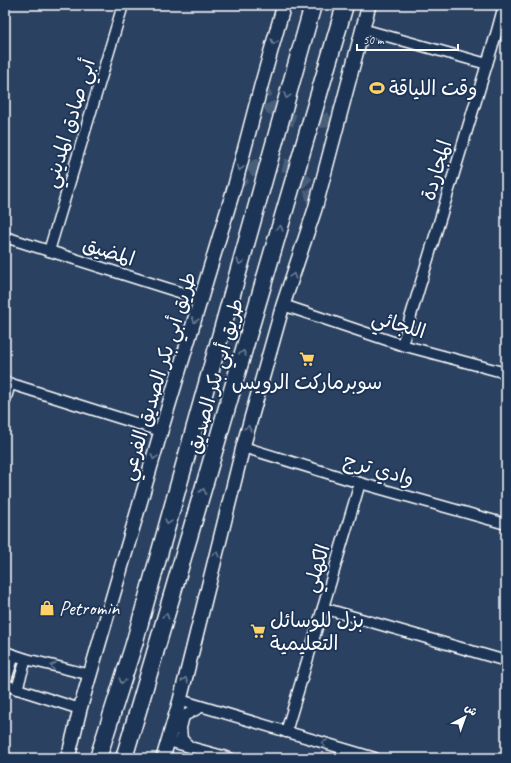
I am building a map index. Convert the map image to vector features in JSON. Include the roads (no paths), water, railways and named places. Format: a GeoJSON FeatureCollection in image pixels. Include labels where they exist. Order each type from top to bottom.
{"type":"FeatureCollection","features":[{"type":"Feature","properties":{"kind":"main road","name":"طريق أبي بكر الصديق"},"geometry":{"type":"LineString","coordinates":[[98,758],[134,644],[313,5]]}},
{"type":"Feature","properties":{"kind":"main road","name":"طريق أبي بكر الصديق"},"geometry":{"type":"LineString","coordinates":[[124,758],[345,5]]}},
{"type":"Feature","properties":{"kind":"street","name":"أبي صادق المديني"},"geometry":{"type":"LineString","coordinates":[[48,251],[123,5]]}},
{"type":"Feature","properties":{"kind":"street"},"geometry":{"type":"LineString","coordinates":[[163,758],[180,700],[243,447],[283,305],[315,208],[369,5]]}},
{"type":"Feature","properties":{"kind":"street","name":"المجاردة"},"geometry":{"type":"LineString","coordinates":[[402,345],[487,64],[501,33],[504,5]]}},
{"type":"Feature","properties":{"kind":"street","name":"طريق أبي بكر الصديق الفرعي"},"geometry":{"type":"LineString","coordinates":[[68,758],[80,709],[161,431],[202,300],[235,185],[281,6]]}},
{"type":"Feature","properties":{"kind":"street"},"geometry":{"type":"LineString","coordinates":[[362,29],[487,64]]}},
{"type":"Feature","properties":{"kind":"street","name":"المضيق"},"geometry":{"type":"LineString","coordinates":[[5,237],[202,300]]}},
{"type":"Feature","properties":{"kind":"street","name":"اللجائي"},"geometry":{"type":"LineString","coordinates":[[283,305],[402,345],[506,373]]}},
{"type":"Feature","properties":{"kind":"street"},"geometry":{"type":"LineString","coordinates":[[5,400],[8,383],[161,431]]}},
{"type":"Feature","properties":{"kind":"street","name":"وادي ترج"},"geometry":{"type":"LineString","coordinates":[[243,447],[360,483],[506,524]]}},
{"type":"Feature","properties":{"kind":"street","name":"الكهلي"},"geometry":{"type":"LineString","coordinates":[[286,732],[360,483]]}},
{"type":"Feature","properties":{"kind":"street"},"geometry":{"type":"LineString","coordinates":[[323,608],[506,661]]}},
{"type":"Feature","properties":{"kind":"street"},"geometry":{"type":"LineString","coordinates":[[80,709],[5,684],[9,653],[26,659],[91,675]]}},
{"type":"Feature","properties":{"kind":"street"},"geometry":{"type":"LineString","coordinates":[[17,689],[26,659]]}},
{"type":"Feature","properties":{"kind":"street"},"geometry":{"type":"LineString","coordinates":[[180,700],[375,758]]}},
{"type":"Feature","properties":{"kind":"street"},"geometry":{"type":"LineString","coordinates":[[189,746],[182,739],[181,728],[184,716],[201,707]]}},
{"type":"Feature","properties":{"kind":"street"},"geometry":{"type":"LineString","coordinates":[[168,740],[230,758]]}},
{"type":"Feature","properties":{"kind":"tunnel"},"geometry":{"type":"LineString","coordinates":[[261,86],[271,108],[293,120],[304,123],[326,121],[342,108]]}},
{"type":"Feature","properties":{"kind":"tunnel"},"geometry":{"type":"LineString","coordinates":[[235,185],[256,166],[269,161],[292,167],[309,185],[315,209]]}},
{"type":"Feature","properties":{"kind":"place","name":"وقت اللياقة"},"geometry":{"type":"Point","coordinates":[377,88]}},
{"type":"Feature","properties":{"kind":"place","name":"سوبرماركت الرويس"},"geometry":{"type":"Point","coordinates":[307,359]}},
{"type":"Feature","properties":{"kind":"place","name":"Petromin"},"geometry":{"type":"Point","coordinates":[47,608]}},
{"type":"Feature","properties":{"kind":"place","name":"بزل للوسائل التعليمية"},"geometry":{"type":"Point","coordinates":[258,631]}}]}
